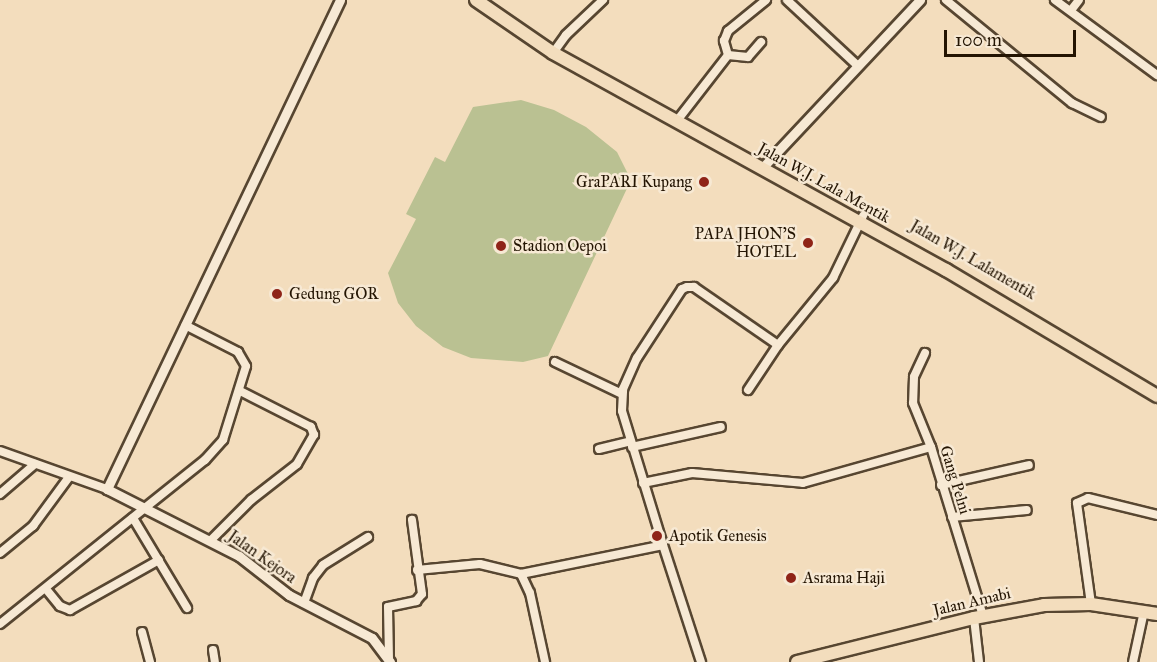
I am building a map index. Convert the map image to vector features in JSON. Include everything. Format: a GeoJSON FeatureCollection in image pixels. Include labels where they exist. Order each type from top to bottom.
{"type":"FeatureCollection","features":[{"type":"Feature","properties":{"kind":"main road","name":"Jalan W.J. Lala Mentik"},"geometry":{"type":"LineString","coordinates":[[476,0],[555,51],[861,218],[1157,393]]}},
{"type":"Feature","properties":{"kind":"main road"},"geometry":{"type":"LineString","coordinates":[[489,0],[555,51]]}},
{"type":"Feature","properties":{"kind":"main road","name":"Jalan Amabi"},"geometry":{"type":"LineString","coordinates":[[797,662],[978,617],[1044,605],[1091,604],[1157,614]]}},
{"type":"Feature","properties":{"kind":"street"},"geometry":{"type":"LineString","coordinates":[[0,451],[107,489],[340,0]]}},
{"type":"Feature","properties":{"kind":"street"},"geometry":{"type":"LineString","coordinates":[[555,51],[603,0]]}},
{"type":"Feature","properties":{"kind":"street"},"geometry":{"type":"LineString","coordinates":[[728,55],[724,41],[728,31],[766,0]]}},
{"type":"Feature","properties":{"kind":"street"},"geometry":{"type":"LineString","coordinates":[[788,0],[858,66]]}},
{"type":"Feature","properties":{"kind":"street"},"geometry":{"type":"LineString","coordinates":[[770,169],[858,66],[921,0]]}},
{"type":"Feature","properties":{"kind":"street"},"geometry":{"type":"LineString","coordinates":[[946,0],[1072,103],[1101,117]]}},
{"type":"Feature","properties":{"kind":"street"},"geometry":{"type":"LineString","coordinates":[[1055,0],[1072,9],[1157,75]]}},
{"type":"Feature","properties":{"kind":"street"},"geometry":{"type":"LineString","coordinates":[[1072,9],[1079,0]]}},
{"type":"Feature","properties":{"kind":"street"},"geometry":{"type":"LineString","coordinates":[[728,55],[748,57],[761,42]]}},
{"type":"Feature","properties":{"kind":"street"},"geometry":{"type":"LineString","coordinates":[[678,118],[728,55]]}},
{"type":"Feature","properties":{"kind":"street"},"geometry":{"type":"LineString","coordinates":[[748,390],[778,345],[833,278],[861,218]]}},
{"type":"Feature","properties":{"kind":"street"},"geometry":{"type":"LineString","coordinates":[[701,662],[631,444],[622,394],[654,330],[687,287],[694,287],[778,345]]}},
{"type":"Feature","properties":{"kind":"street"},"geometry":{"type":"LineString","coordinates":[[0,624],[146,508],[220,444],[240,391],[246,366],[242,356],[185,325]]}},
{"type":"Feature","properties":{"kind":"street","name":"Gang Pelni"},"geometry":{"type":"LineString","coordinates":[[925,353],[912,390],[913,403],[931,447],[978,617],[980,662]]}},
{"type":"Feature","properties":{"kind":"street"},"geometry":{"type":"LineString","coordinates":[[555,363],[622,394]]}},
{"type":"Feature","properties":{"kind":"street"},"geometry":{"type":"LineString","coordinates":[[211,540],[251,500],[297,464],[314,435],[312,426],[240,391]]}},
{"type":"Feature","properties":{"kind":"street"},"geometry":{"type":"LineString","coordinates":[[599,449],[721,427]]}},
{"type":"Feature","properties":{"kind":"street"},"geometry":{"type":"LineString","coordinates":[[643,483],[692,473],[803,483],[931,447]]}},
{"type":"Feature","properties":{"kind":"street"},"geometry":{"type":"LineString","coordinates":[[0,494],[35,464]]}},
{"type":"Feature","properties":{"kind":"street"},"geometry":{"type":"LineString","coordinates":[[942,485],[1029,465]]}},
{"type":"Feature","properties":{"kind":"street"},"geometry":{"type":"LineString","coordinates":[[0,554],[33,526],[69,477]]}},
{"type":"Feature","properties":{"kind":"street","name":"Jalan Kejora"},"geometry":{"type":"LineString","coordinates":[[107,489],[211,540],[304,603],[372,638],[390,661]]}},
{"type":"Feature","properties":{"kind":"street"},"geometry":{"type":"LineString","coordinates":[[1091,604],[1077,502],[1088,498],[1157,515]]}},
{"type":"Feature","properties":{"kind":"street"},"geometry":{"type":"LineString","coordinates":[[952,517],[1027,510]]}},
{"type":"Feature","properties":{"kind":"street"},"geometry":{"type":"LineString","coordinates":[[133,518],[187,608]]}},
{"type":"Feature","properties":{"kind":"street"},"geometry":{"type":"LineString","coordinates":[[390,661],[388,606],[416,601],[422,596],[412,520]]}},
{"type":"Feature","properties":{"kind":"street"},"geometry":{"type":"LineString","coordinates":[[304,603],[313,578],[323,565],[368,537]]}},
{"type":"Feature","properties":{"kind":"street"},"geometry":{"type":"LineString","coordinates":[[417,570],[480,564],[521,574],[663,545]]}},
{"type":"Feature","properties":{"kind":"street"},"geometry":{"type":"LineString","coordinates":[[46,589],[60,606],[70,610],[159,560]]}},
{"type":"Feature","properties":{"kind":"street"},"geometry":{"type":"LineString","coordinates":[[521,574],[530,593],[546,662]]}},
{"type":"Feature","properties":{"kind":"street"},"geometry":{"type":"LineString","coordinates":[[1133,662],[1144,611]]}},
{"type":"Feature","properties":{"kind":"street"},"geometry":{"type":"LineString","coordinates":[[142,632],[150,660]]}},
{"type":"Feature","properties":{"kind":"street"},"geometry":{"type":"LineString","coordinates":[[213,650],[214,662]]}},
{"type":"Feature","properties":{"kind":"green space","name":"Stadion Oepoi"},"geometry":{"type":"Polygon","coordinates":[[[521,100],[554,110],[586,127],[617,152],[631,180],[548,356],[523,362],[471,358],[443,347],[416,326],[398,303],[388,273],[416,219],[406,214],[435,157],[445,162],[473,107],[521,100]]]}},
{"type":"Feature","properties":{"kind":"place","name":"GraPARI Kupang"},"geometry":{"type":"Point","coordinates":[704,182]}},
{"type":"Feature","properties":{"kind":"place","name":"PAPA JHON'S HOTEL"},"geometry":{"type":"Point","coordinates":[808,243]}},
{"type":"Feature","properties":{"kind":"place","name":"Stadion Oepoi"},"geometry":{"type":"Point","coordinates":[501,246]}},
{"type":"Feature","properties":{"kind":"place","name":"Gedung GOR"},"geometry":{"type":"Point","coordinates":[277,294]}},
{"type":"Feature","properties":{"kind":"place","name":"Apotik Genesis"},"geometry":{"type":"Point","coordinates":[657,536]}},
{"type":"Feature","properties":{"kind":"place","name":"Asrama Haji"},"geometry":{"type":"Point","coordinates":[791,578]}}]}
